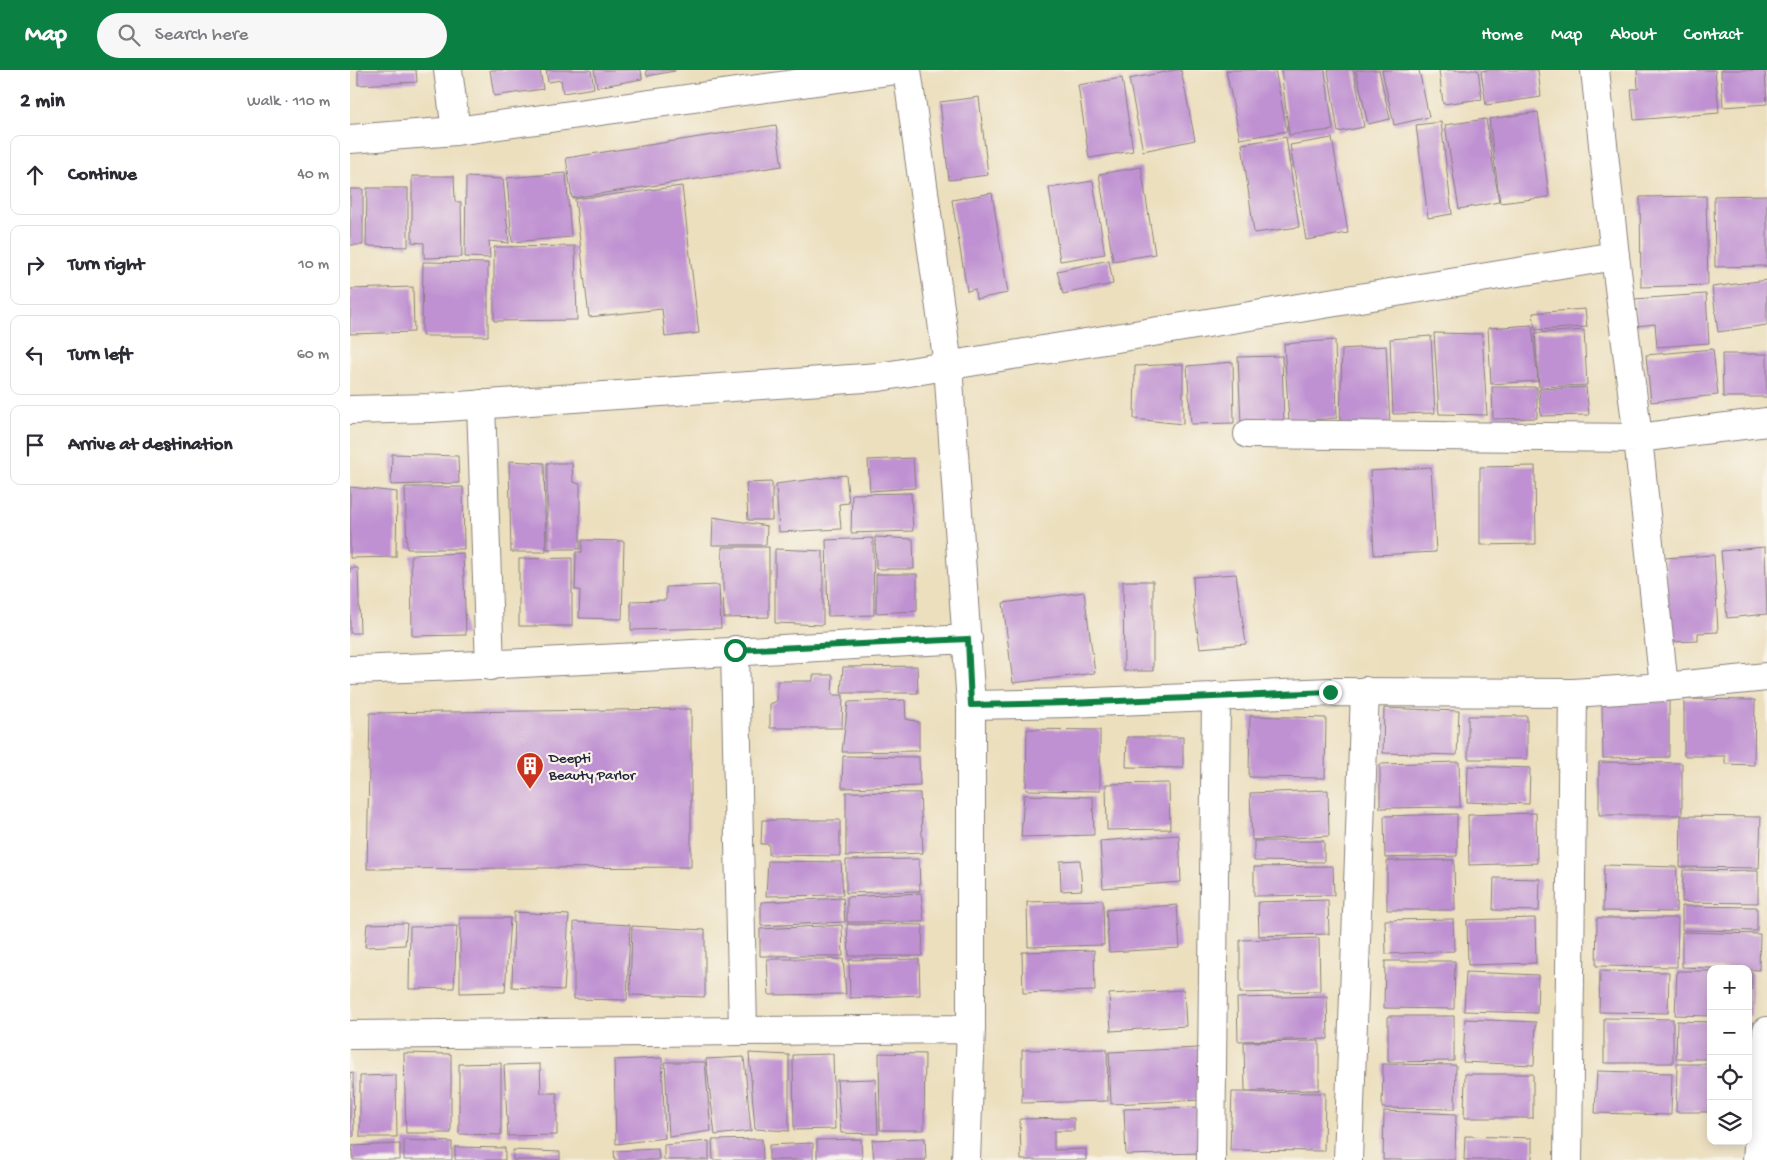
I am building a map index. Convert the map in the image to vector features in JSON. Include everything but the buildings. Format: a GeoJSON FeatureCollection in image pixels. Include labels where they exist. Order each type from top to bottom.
{"type":"FeatureCollection","features":[{"type":"Feature","properties":{"kind":"street"},"geometry":{"type":"LineString","coordinates":[[448,70],[456,131]]}},
{"type":"Feature","properties":{"kind":"street"},"geometry":{"type":"LineString","coordinates":[[350,138],[456,131],[896,70]]}},
{"type":"Feature","properties":{"kind":"street"},"geometry":{"type":"LineString","coordinates":[[907,70],[948,365],[968,639],[971,705],[971,1029],[966,1160]]}},
{"type":"Feature","properties":{"kind":"street"},"geometry":{"type":"LineString","coordinates":[[1595,70],[1615,256],[1638,438],[1664,687]]}},
{"type":"Feature","properties":{"kind":"street"},"geometry":{"type":"LineString","coordinates":[[350,410],[431,408],[879,376],[1615,256]]}},
{"type":"Feature","properties":{"kind":"street"},"geometry":{"type":"LineString","coordinates":[[481,404],[490,666]]}},
{"type":"Feature","properties":{"kind":"street"},"geometry":{"type":"LineString","coordinates":[[1248,434],[1638,438],[1767,422]]}},
{"type":"Feature","properties":{"kind":"street"},"geometry":{"type":"LineString","coordinates":[[350,670],[490,666],[735,650],[968,639]]}},
{"type":"Feature","properties":{"kind":"street"},"geometry":{"type":"LineString","coordinates":[[735,650],[743,1031]]}},
{"type":"Feature","properties":{"kind":"street"},"geometry":{"type":"LineString","coordinates":[[971,705],[1365,691],[1573,693],[1664,687],[1767,677]]}},
{"type":"Feature","properties":{"kind":"street"},"geometry":{"type":"LineString","coordinates":[[1348,1160],[1365,691]]}},
{"type":"Feature","properties":{"kind":"street"},"geometry":{"type":"LineString","coordinates":[[1568,1160],[1573,693]]}},
{"type":"Feature","properties":{"kind":"street"},"geometry":{"type":"LineString","coordinates":[[1211,1160],[1216,696]]}},
{"type":"Feature","properties":{"kind":"street"},"geometry":{"type":"LineString","coordinates":[[350,1035],[971,1029]]}},
{"type":"Feature","properties":{"kind":"street"},"geometry":{"type":"LineString","coordinates":[[1757,1160],[1767,1031]]}},
{"type":"Feature","properties":{"kind":"place","name":"Deepti Beauty Parlor"},"geometry":{"type":"Point","coordinates":[530,790]}},
{"type":"Feature","properties":{"kind":"route"},"geometry":{"type":"LineString","coordinates":[[735,650],[968,639],[971,705],[1070,703],[1330,692]]}}]}
